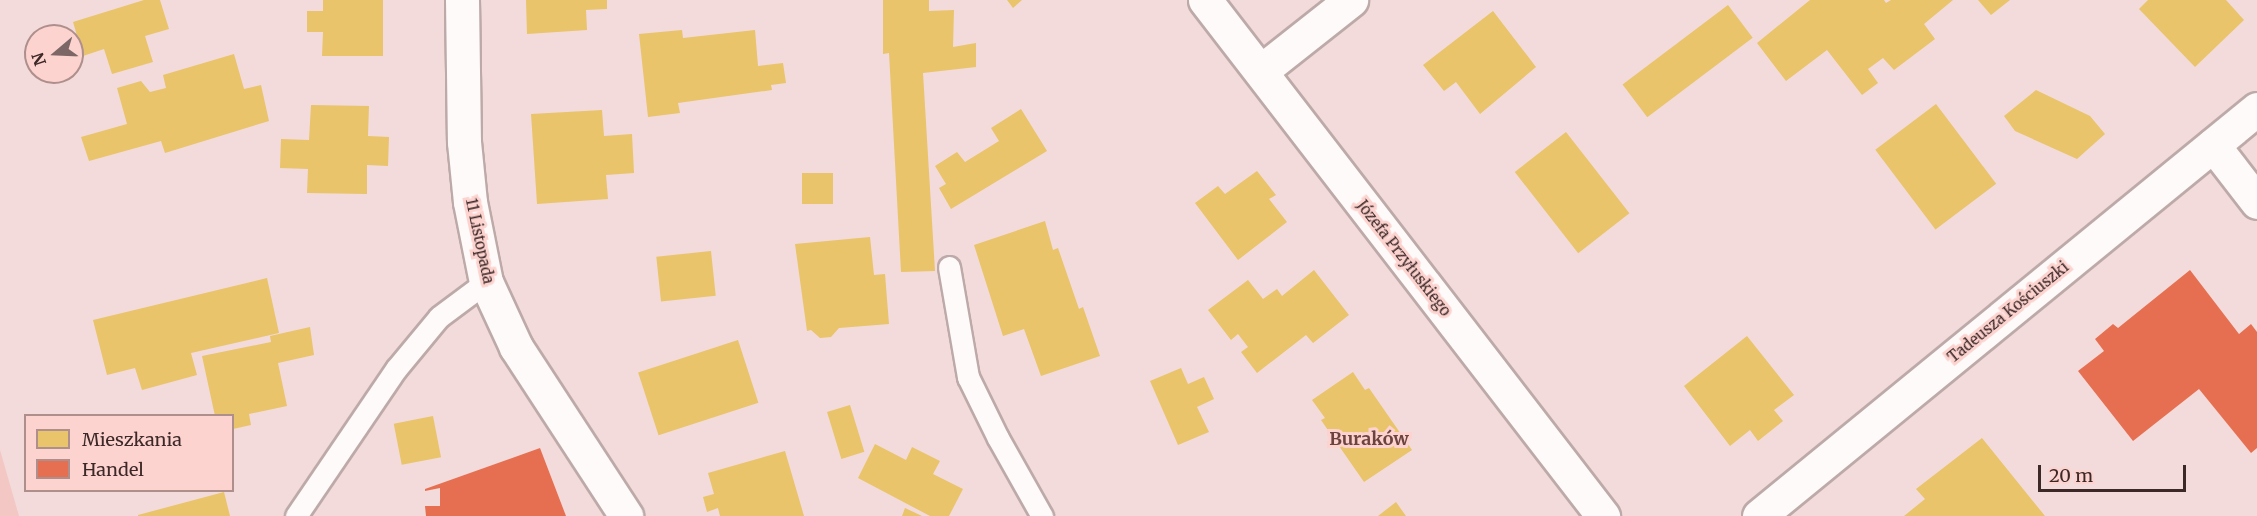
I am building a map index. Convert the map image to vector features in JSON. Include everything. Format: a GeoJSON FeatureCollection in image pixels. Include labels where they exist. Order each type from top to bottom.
{"type":"FeatureCollection","features":[{"type":"Feature","properties":{"kind":"street","name":"11 Listopada"},"geometry":{"type":"LineString","coordinates":[[462,0],[464,142],[470,202],[486,282],[516,347],[626,516]]}},
{"type":"Feature","properties":{"kind":"street","name":"Józefa Przyłuskiego"},"geometry":{"type":"LineString","coordinates":[[1205,0],[1603,516]]}},
{"type":"Feature","properties":{"kind":"street"},"geometry":{"type":"LineString","coordinates":[[1261,71],[1351,0]]}},
{"type":"Feature","properties":{"kind":"street","name":"Tadeusza Kościuszki"},"geometry":{"type":"LineString","coordinates":[[1759,516],[2257,109]]}},
{"type":"Feature","properties":{"kind":"street"},"geometry":{"type":"LineString","coordinates":[[2213,145],[2257,202]]}},
{"type":"Feature","properties":{"kind":"lane"},"geometry":{"type":"LineString","coordinates":[[949,267],[968,377],[998,438],[1042,516]]}},
{"type":"Feature","properties":{"kind":"lane"},"geometry":{"type":"LineString","coordinates":[[296,516],[404,360],[439,317],[486,282]]}},
{"type":"Feature","properties":{"kind":"shaded area"},"geometry":{"type":"Polygon","coordinates":[[[0,450],[19,516],[0,516],[0,450]]]}},
{"type":"Feature","properties":{"kind":"building: Mieszkania"},"geometry":{"type":"Polygon","coordinates":[[[144,0],[160,0],[169,29],[145,36],[153,62],[112,74],[104,49],[84,56],[84,24],[74,24],[73,22],[144,0]]]}},
{"type":"Feature","properties":{"kind":"building: Mieszkania"},"geometry":{"type":"Polygon","coordinates":[[[323,0],[383,0],[383,56],[322,56],[323,32],[307,32],[307,11],[323,11],[323,0]]]}},
{"type":"Feature","properties":{"kind":"building: Mieszkania"},"geometry":{"type":"Polygon","coordinates":[[[526,0],[607,0],[607,9],[586,10],[587,30],[527,34],[526,0]]]}},
{"type":"Feature","properties":{"kind":"building: Mieszkania"},"geometry":{"type":"Polygon","coordinates":[[[883,0],[929,0],[929,11],[954,10],[953,47],[976,43],[976,67],[923,73],[935,271],[901,272],[889,53],[883,54],[883,0]]]}},
{"type":"Feature","properties":{"kind":"building: Mieszkania"},"geometry":{"type":"Polygon","coordinates":[[[1007,0],[1022,0],[1013,8],[1007,0]]]}},
{"type":"Feature","properties":{"kind":"building: Mieszkania"},"geometry":{"type":"Polygon","coordinates":[[[1810,0],[1884,0],[1886,3],[1891,0],[1953,0],[1924,24],[1935,39],[1894,70],[1883,58],[1868,69],[1878,83],[1862,95],[1827,50],[1786,81],[1757,43],[1810,0]]]}},
{"type":"Feature","properties":{"kind":"building: Mieszkania"},"geometry":{"type":"Polygon","coordinates":[[[1978,0],[2010,0],[1991,15],[1978,0]]]}},
{"type":"Feature","properties":{"kind":"building: Mieszkania"},"geometry":{"type":"Polygon","coordinates":[[[2148,0],[2226,0],[2244,20],[2195,67],[2139,9],[2148,0]]]}},
{"type":"Feature","properties":{"kind":"building: Mieszkania"},"geometry":{"type":"Polygon","coordinates":[[[1728,5],[1753,38],[1647,117],[1623,84],[1728,5]]]}},
{"type":"Feature","properties":{"kind":"building: Mieszkania"},"geometry":{"type":"Polygon","coordinates":[[[1493,11],[1536,67],[1480,114],[1456,82],[1444,91],[1423,65],[1493,11]]]}},
{"type":"Feature","properties":{"kind":"building: Mieszkania"},"geometry":{"type":"Polygon","coordinates":[[[682,30],[683,38],[755,30],[758,66],[783,63],[786,83],[771,85],[772,90],[678,103],[680,113],[648,117],[639,34],[682,30]]]}},
{"type":"Feature","properties":{"kind":"building: Mieszkania"},"geometry":{"type":"Polygon","coordinates":[[[234,54],[244,89],[261,85],[269,121],[165,153],[161,141],[89,161],[81,137],[127,124],[117,88],[141,81],[150,92],[166,88],[163,75],[234,54]]]}},
{"type":"Feature","properties":{"kind":"building: Mieszkania"},"geometry":{"type":"Polygon","coordinates":[[[2036,90],[2090,116],[2105,134],[2077,159],[2015,131],[2004,116],[2036,90]]]}},
{"type":"Feature","properties":{"kind":"building: Mieszkania"},"geometry":{"type":"Polygon","coordinates":[[[1936,104],[1996,184],[1935,230],[1875,150],[1936,104]]]}},
{"type":"Feature","properties":{"kind":"building: Mieszkania"},"geometry":{"type":"Polygon","coordinates":[[[311,105],[369,106],[368,136],[389,137],[388,166],[367,165],[367,194],[307,193],[308,169],[280,168],[281,139],[309,140],[311,105]]]}},
{"type":"Feature","properties":{"kind":"building: Mieszkania"},"geometry":{"type":"Polygon","coordinates":[[[1021,109],[1047,151],[951,209],[939,188],[946,184],[935,166],[957,152],[965,162],[999,141],[991,128],[1021,109]]]}},
{"type":"Feature","properties":{"kind":"building: Mieszkania"},"geometry":{"type":"Polygon","coordinates":[[[602,110],[604,136],[632,134],[634,173],[606,175],[608,199],[537,204],[531,114],[602,110]]]}},
{"type":"Feature","properties":{"kind":"building: Mieszkania"},"geometry":{"type":"Polygon","coordinates":[[[1566,132],[1629,213],[1578,253],[1515,172],[1566,132]]]}},
{"type":"Feature","properties":{"kind":"building: Mieszkania"},"geometry":{"type":"Polygon","coordinates":[[[1257,171],[1276,195],[1269,199],[1287,222],[1238,260],[1195,203],[1218,186],[1225,194],[1257,171]]]}},
{"type":"Feature","properties":{"kind":"building: Mieszkania"},"geometry":{"type":"Polygon","coordinates":[[[802,173],[833,173],[833,204],[802,204],[802,173]]]}},
{"type":"Feature","properties":{"kind":"building: Mieszkania"},"geometry":{"type":"Polygon","coordinates":[[[1045,221],[1053,250],[1058,248],[1079,309],[1083,307],[1100,356],[1041,376],[1024,329],[1003,336],[974,245],[1045,221]]]}},
{"type":"Feature","properties":{"kind":"building: Mieszkania"},"geometry":{"type":"Polygon","coordinates":[[[870,237],[874,275],[885,274],[889,324],[839,328],[831,337],[820,338],[811,330],[807,331],[795,244],[870,237]]]}},
{"type":"Feature","properties":{"kind":"building: Mieszkania"},"geometry":{"type":"Polygon","coordinates":[[[711,251],[716,296],[661,302],[656,257],[711,251]]]}},
{"type":"Feature","properties":{"kind":"building: Mieszkania"},"geometry":{"type":"Polygon","coordinates":[[[1314,270],[1349,315],[1313,343],[1306,335],[1257,373],[1241,352],[1248,347],[1238,334],[1231,340],[1208,310],[1248,280],[1263,299],[1277,289],[1282,296],[1314,270]]]}},
{"type":"Feature","properties":{"kind":"building: Mieszkania"},"geometry":{"type":"Polygon","coordinates":[[[267,278],[279,333],[191,353],[197,375],[142,390],[135,368],[107,375],[93,320],[267,278]]]}},
{"type":"Feature","properties":{"kind":"building: Mieszkania"},"geometry":{"type":"Polygon","coordinates":[[[310,327],[314,355],[278,363],[287,406],[249,414],[251,425],[234,429],[234,414],[215,414],[202,356],[271,342],[270,336],[310,327]]]}},
{"type":"Feature","properties":{"kind":"building: Mieszkania"},"geometry":{"type":"Polygon","coordinates":[[[1747,336],[1794,395],[1774,410],[1783,421],[1758,441],[1750,430],[1730,446],[1684,386],[1747,336]]]}},
{"type":"Feature","properties":{"kind":"building: Mieszkania"},"geometry":{"type":"Polygon","coordinates":[[[738,340],[758,403],[659,435],[638,372],[738,340]]]}},
{"type":"Feature","properties":{"kind":"building: Mieszkania"},"geometry":{"type":"Polygon","coordinates":[[[1181,368],[1188,384],[1204,377],[1214,399],[1197,407],[1209,432],[1178,445],[1150,381],[1181,368]]]}},
{"type":"Feature","properties":{"kind":"building: Mieszkania"},"geometry":{"type":"Polygon","coordinates":[[[1353,372],[1365,390],[1369,388],[1412,450],[1364,482],[1321,420],[1325,418],[1312,400],[1353,372]]]}},
{"type":"Feature","properties":{"kind":"building: Mieszkania"},"geometry":{"type":"Polygon","coordinates":[[[850,405],[864,452],[841,459],[827,412],[850,405]]]}},
{"type":"Feature","properties":{"kind":"building: Mieszkania"},"geometry":{"type":"Polygon","coordinates":[[[433,416],[441,457],[402,465],[394,424],[433,416]]]}},
{"type":"Feature","properties":{"kind":"building: Mieszkania"},"geometry":{"type":"Polygon","coordinates":[[[1982,438],[2045,516],[1904,516],[1925,499],[1916,489],[1982,438]]]}},
{"type":"Feature","properties":{"kind":"building: Mieszkania"},"geometry":{"type":"Polygon","coordinates":[[[875,444],[906,460],[912,447],[940,461],[933,474],[963,489],[949,516],[930,516],[858,478],[875,444]]]}},
{"type":"Feature","properties":{"kind":"building: Mieszkania"},"geometry":{"type":"Polygon","coordinates":[[[785,451],[804,516],[720,516],[718,508],[707,512],[703,497],[714,494],[708,473],[785,451]]]}},
{"type":"Feature","properties":{"kind":"building: Mieszkania"},"geometry":{"type":"Polygon","coordinates":[[[224,492],[230,516],[138,516],[138,515],[224,492]]]}},
{"type":"Feature","properties":{"kind":"building: Mieszkania"},"geometry":{"type":"Polygon","coordinates":[[[1396,502],[1406,516],[1378,516],[1396,502]]]}},
{"type":"Feature","properties":{"kind":"building: Mieszkania"},"geometry":{"type":"Polygon","coordinates":[[[905,508],[922,516],[902,516],[905,508]]]}},
{"type":"Feature","properties":{"kind":"building: Handel"},"geometry":{"type":"Polygon","coordinates":[[[2190,270],[2239,334],[2251,324],[2257,332],[2257,448],[2251,453],[2199,389],[2133,441],[2078,371],[2104,351],[2095,339],[2113,324],[2118,328],[2190,270]]]}},
{"type":"Feature","properties":{"kind":"building: Handel"},"geometry":{"type":"Polygon","coordinates":[[[540,448],[566,516],[426,516],[425,506],[440,506],[440,488],[425,491],[425,489],[540,448]]]}},
{"type":"Feature","properties":{"kind":"district","name":"Buraków"},"geometry":{"type":"Point","coordinates":[1369,439]}}]}
